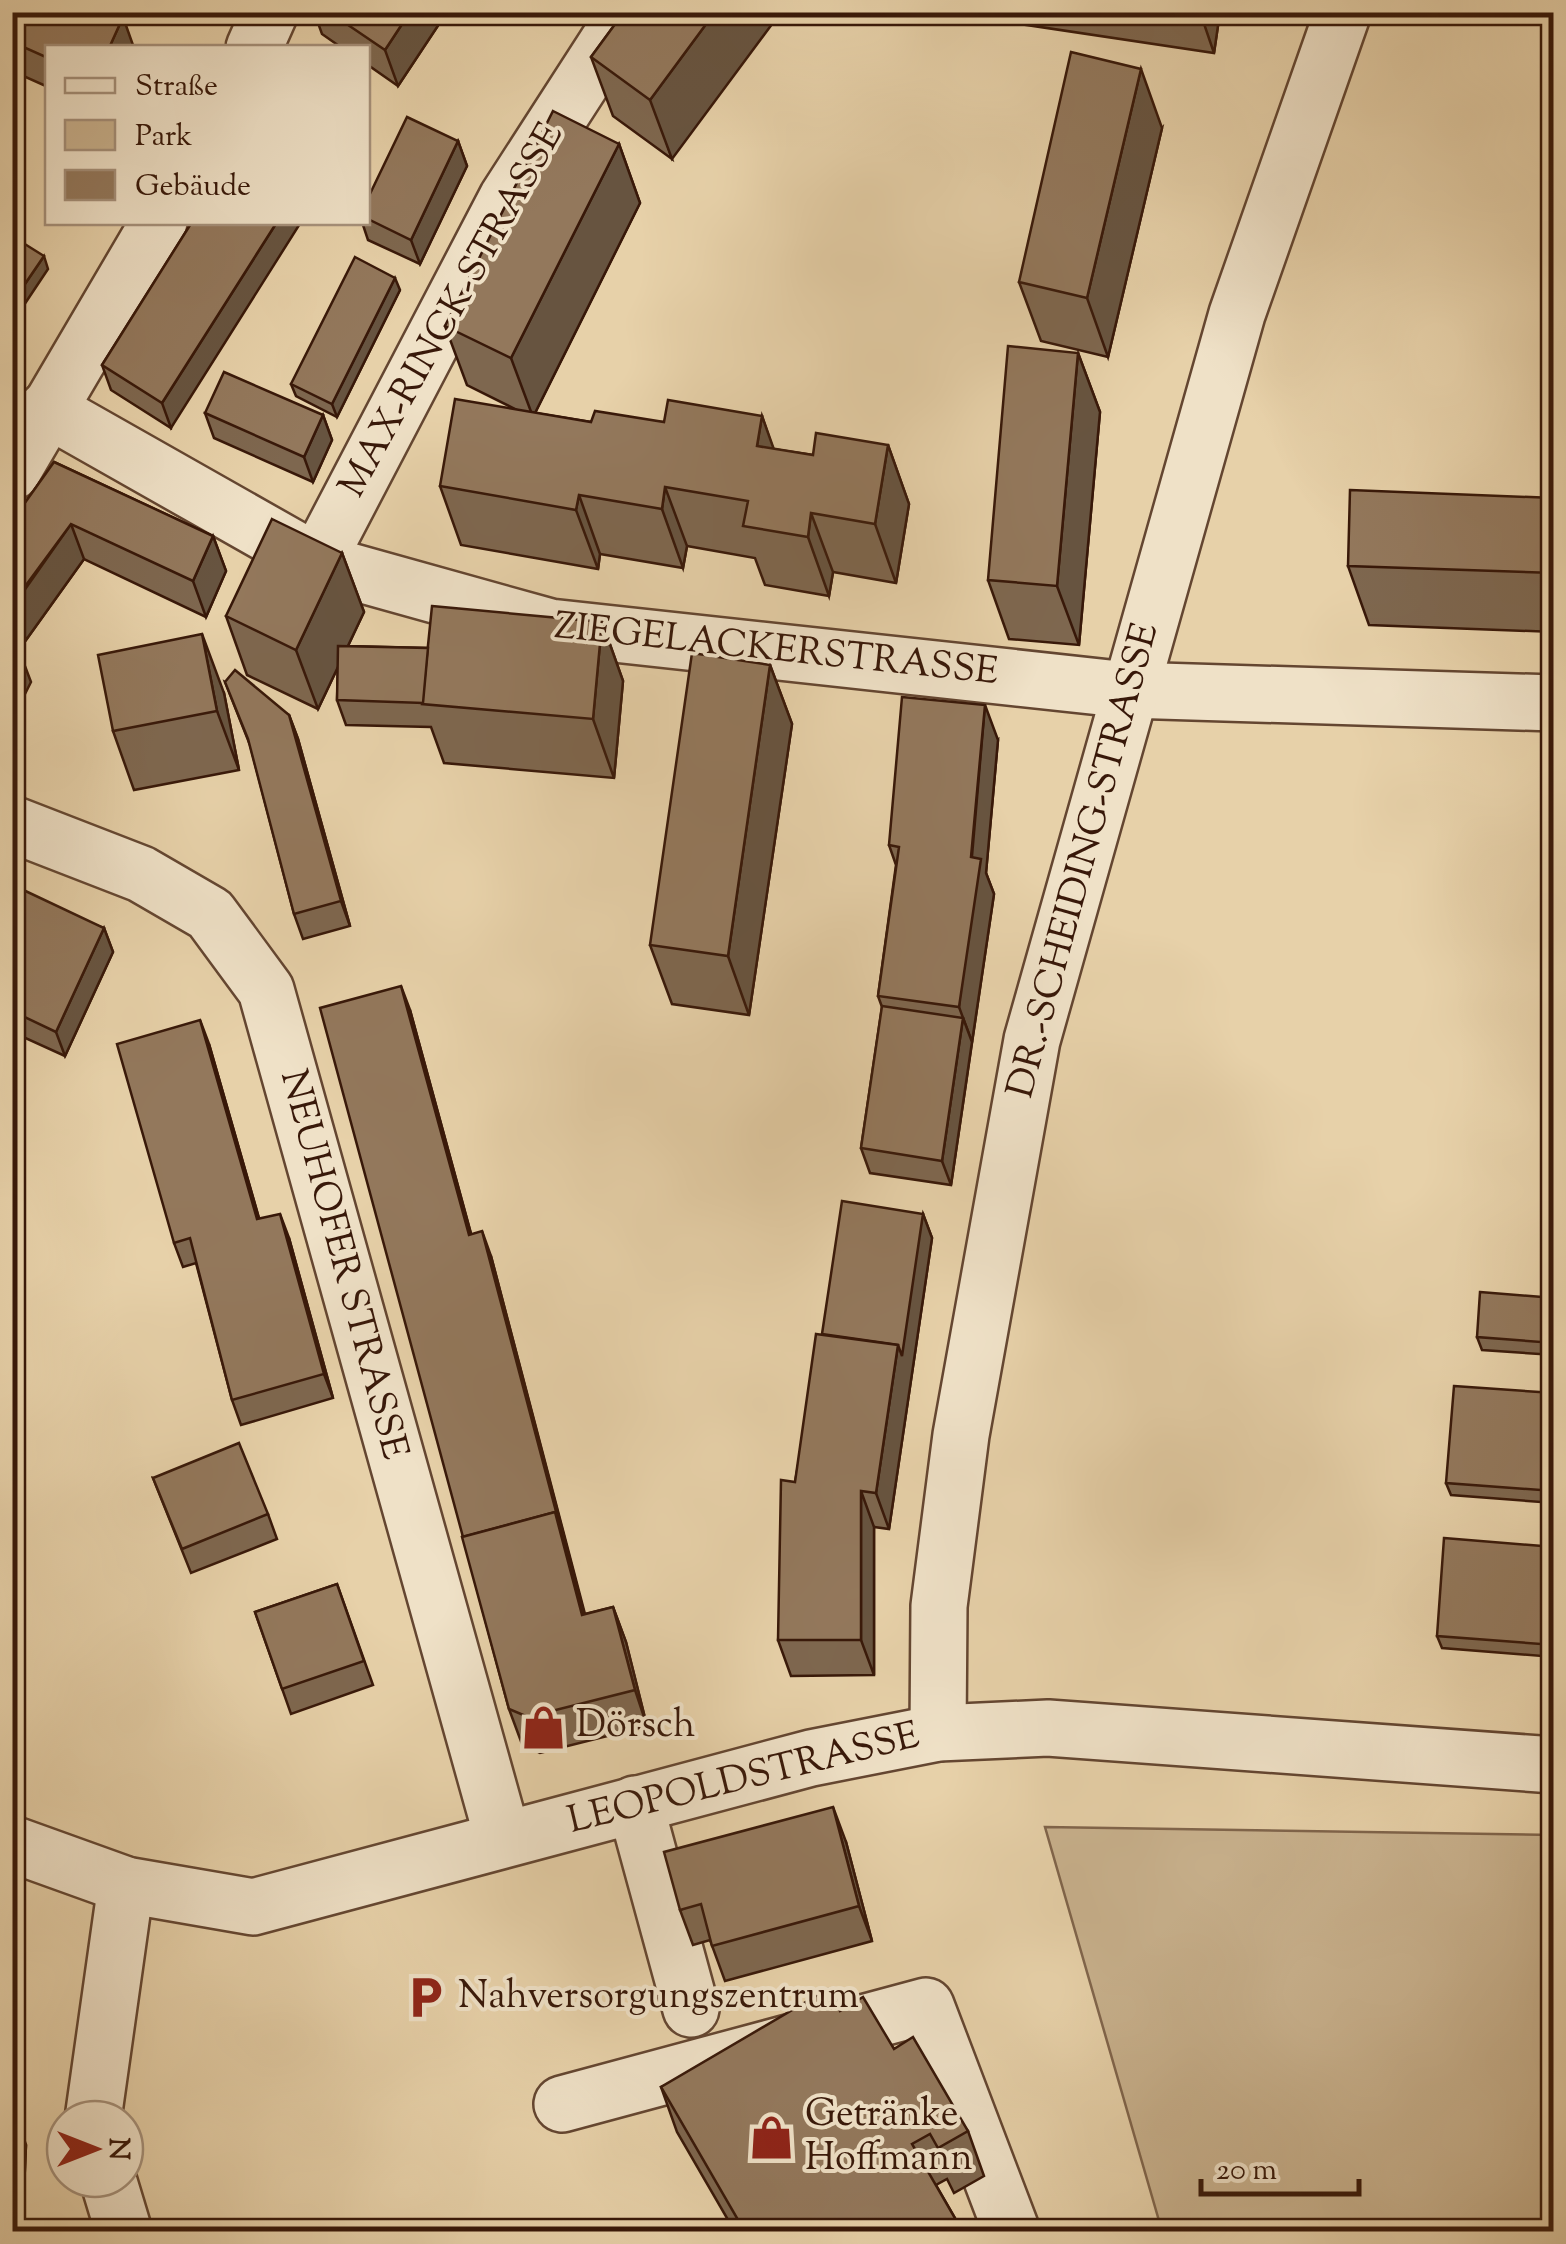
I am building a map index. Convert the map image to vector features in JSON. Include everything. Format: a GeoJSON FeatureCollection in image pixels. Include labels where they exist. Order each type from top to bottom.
{"type":"FeatureCollection","features":[{"type":"Feature","properties":{"kind":"street"},"geometry":{"type":"LineString","coordinates":[[255,45],[270,12]]}},
{"type":"Feature","properties":{"kind":"street","name":"MAX-RINCK-STRASSE"},"geometry":{"type":"LineString","coordinates":[[317,562],[506,198],[627,12]]}},
{"type":"Feature","properties":{"kind":"street","name":"DR.-SCHEIDING-STRASSE"},"geometry":{"type":"LineString","coordinates":[[938,1732],[939,1606],[954,1492],[1032,1040],[1237,314],[1343,12]]}},
{"type":"Feature","properties":{"kind":"street"},"geometry":{"type":"LineString","coordinates":[[12,472],[157,225]]}},
{"type":"Feature","properties":{"kind":"street","name":"ZIEGELACKERSTRASSE"},"geometry":{"type":"LineString","coordinates":[[47,409],[317,562],[550,627],[1128,690],[1554,704]]}},
{"type":"Feature","properties":{"kind":"street","name":"NEUHOFER STRASSE"},"geometry":{"type":"LineString","coordinates":[[12,824],[141,874],[210,914],[266,990],[503,1840]]}},
{"type":"Feature","properties":{"kind":"street","name":"LEOPOLDSTRASSE"},"geometry":{"type":"LineString","coordinates":[[12,1844],[126,1885],[252,1908],[811,1758],[938,1732],[1048,1728],[1554,1766]]}},
{"type":"Feature","properties":{"kind":"street"},"geometry":{"type":"LineString","coordinates":[[635,1804],[691,2009]]}},
{"type":"Feature","properties":{"kind":"street"},"geometry":{"type":"LineString","coordinates":[[95,2099],[126,1885]]}},
{"type":"Feature","properties":{"kind":"street"},"geometry":{"type":"LineString","coordinates":[[562,2104],[926,2006],[1012,2232]]}},
{"type":"Feature","properties":{"kind":"street"},"geometry":{"type":"LineString","coordinates":[[114,2199],[124,2232]]}},
{"type":"Feature","properties":{"kind":"green space"},"geometry":{"type":"Polygon","coordinates":[[[1045,1827],[1553,1835],[1553,2231],[1162,2231],[1045,1827]]]}},
{"type":"Feature","properties":{"kind":"building"},"geometry":{"type":"Polygon","coordinates":[[[12,12],[114,12],[123,17],[110,45],[45,45],[45,57],[12,42],[12,12]]]}},
{"type":"Feature","properties":{"kind":"building"},"geometry":{"type":"Polygon","coordinates":[[[329,12],[410,12],[385,50],[329,12]]]}},
{"type":"Feature","properties":{"kind":"building"},"geometry":{"type":"Polygon","coordinates":[[[624,12],[715,12],[650,100],[591,57],[624,12]]]}},
{"type":"Feature","properties":{"kind":"building"},"geometry":{"type":"Polygon","coordinates":[[[1071,52],[1141,69],[1087,298],[1019,282],[1071,52]]]}},
{"type":"Feature","properties":{"kind":"building"},"geometry":{"type":"Polygon","coordinates":[[[553,111],[619,144],[511,358],[445,326],[553,111]]]}},
{"type":"Feature","properties":{"kind":"building"},"geometry":{"type":"Polygon","coordinates":[[[407,117],[458,141],[411,240],[370,220],[370,194],[407,117]]]}},
{"type":"Feature","properties":{"kind":"building"},"geometry":{"type":"Polygon","coordinates":[[[190,225],[275,225],[162,403],[102,365],[190,225]]]}},
{"type":"Feature","properties":{"kind":"building"},"geometry":{"type":"Polygon","coordinates":[[[12,236],[44,256],[12,303],[12,236]]]}},
{"type":"Feature","properties":{"kind":"building"},"geometry":{"type":"Polygon","coordinates":[[[355,257],[395,278],[332,404],[291,384],[355,257]]]}},
{"type":"Feature","properties":{"kind":"building"},"geometry":{"type":"Polygon","coordinates":[[[1008,346],[1078,353],[1057,586],[988,580],[1008,346]]]}},
{"type":"Feature","properties":{"kind":"building"},"geometry":{"type":"Polygon","coordinates":[[[224,372],[323,415],[304,457],[205,413],[224,372]]]}},
{"type":"Feature","properties":{"kind":"building"},"geometry":{"type":"Polygon","coordinates":[[[455,399],[591,422],[595,411],[664,422],[668,400],[762,416],[757,446],[813,455],[816,433],[888,445],[875,524],[811,513],[808,537],[743,526],[748,501],[665,487],[662,509],[579,495],[576,510],[440,486],[455,399]]]}},
{"type":"Feature","properties":{"kind":"building"},"geometry":{"type":"Polygon","coordinates":[[[1554,414],[1554,446],[1547,445],[1554,414]]]}},
{"type":"Feature","properties":{"kind":"building"},"geometry":{"type":"Polygon","coordinates":[[[54,462],[213,536],[193,581],[71,524],[12,604],[12,521],[54,462]]]}},
{"type":"Feature","properties":{"kind":"building"},"geometry":{"type":"Polygon","coordinates":[[[1350,490],[1554,498],[1554,573],[1348,566],[1350,490]]]}},
{"type":"Feature","properties":{"kind":"building"},"geometry":{"type":"Polygon","coordinates":[[[272,519],[342,553],[296,650],[226,616],[272,519]]]}},
{"type":"Feature","properties":{"kind":"building"},"geometry":{"type":"Polygon","coordinates":[[[432,606],[602,622],[593,719],[422,704],[432,606]]]}},
{"type":"Feature","properties":{"kind":"building"},"geometry":{"type":"Polygon","coordinates":[[[202,634],[217,711],[113,731],[98,655],[202,634]]]}},
{"type":"Feature","properties":{"kind":"building"},"geometry":{"type":"Polygon","coordinates":[[[338,646],[428,648],[423,703],[337,700],[338,646]]]}},
{"type":"Feature","properties":{"kind":"building"},"geometry":{"type":"Polygon","coordinates":[[[692,653],[770,665],[728,956],[650,945],[692,653]]]}},
{"type":"Feature","properties":{"kind":"building"},"geometry":{"type":"Polygon","coordinates":[[[235,670],[289,715],[341,901],[294,914],[248,739],[225,682],[235,670]]]}},
{"type":"Feature","properties":{"kind":"building"},"geometry":{"type":"Polygon","coordinates":[[[902,697],[985,705],[971,857],[981,859],[959,1007],[878,996],[899,847],[889,845],[902,697]]]}},
{"type":"Feature","properties":{"kind":"building"},"geometry":{"type":"Polygon","coordinates":[[[17,887],[104,928],[56,1032],[12,1011],[12,896],[17,887]]]}},
{"type":"Feature","properties":{"kind":"building"},"geometry":{"type":"Polygon","coordinates":[[[401,986],[469,1235],[482,1231],[559,1523],[555,1512],[463,1537],[320,1008],[401,986]]]}},
{"type":"Feature","properties":{"kind":"building"},"geometry":{"type":"Polygon","coordinates":[[[882,1006],[963,1018],[942,1161],[861,1148],[882,1006]]]}},
{"type":"Feature","properties":{"kind":"building"},"geometry":{"type":"Polygon","coordinates":[[[200,1020],[257,1219],[280,1214],[324,1374],[232,1400],[190,1238],[174,1243],[117,1044],[200,1020]]]}},
{"type":"Feature","properties":{"kind":"building"},"geometry":{"type":"Polygon","coordinates":[[[842,1201],[923,1214],[902,1356],[898,1345],[822,1334],[842,1201]]]}},
{"type":"Feature","properties":{"kind":"building"},"geometry":{"type":"Polygon","coordinates":[[[1480,1292],[1554,1298],[1554,1343],[1477,1337],[1480,1292]]]}},
{"type":"Feature","properties":{"kind":"building"},"geometry":{"type":"Polygon","coordinates":[[[816,1334],[898,1345],[876,1493],[861,1491],[861,1640],[778,1640],[781,1480],[795,1482],[816,1334]]]}},
{"type":"Feature","properties":{"kind":"building"},"geometry":{"type":"Polygon","coordinates":[[[1454,1386],[1554,1393],[1554,1491],[1446,1483],[1454,1386]]]}},
{"type":"Feature","properties":{"kind":"building"},"geometry":{"type":"Polygon","coordinates":[[[239,1443],[268,1514],[182,1549],[153,1478],[239,1443]]]}},
{"type":"Feature","properties":{"kind":"building"},"geometry":{"type":"Polygon","coordinates":[[[555,1512],[582,1615],[613,1607],[635,1690],[528,1717],[509,1709],[462,1537],[555,1512]]]}},
{"type":"Feature","properties":{"kind":"building"},"geometry":{"type":"Polygon","coordinates":[[[1444,1538],[1554,1547],[1554,1645],[1437,1636],[1444,1538]]]}},
{"type":"Feature","properties":{"kind":"building"},"geometry":{"type":"Polygon","coordinates":[[[337,1584],[364,1661],[282,1689],[255,1612],[337,1584]]]}},
{"type":"Feature","properties":{"kind":"building"},"geometry":{"type":"Polygon","coordinates":[[[833,1807],[859,1906],[712,1946],[701,1904],[680,1910],[664,1852],[833,1807]]]}},
{"type":"Feature","properties":{"kind":"building"},"geometry":{"type":"Polygon","coordinates":[[[828,1989],[840,2011],[863,1997],[894,2049],[913,2037],[968,2131],[938,2148],[930,2134],[912,2144],[963,2232],[745,2232],[661,2087],[828,1989]]]}},
{"type":"Feature","properties":{"kind":"building"},"geometry":{"type":"Polygon","coordinates":[[[12,2120],[18,2120],[14,2187],[12,2187],[12,2120]]]}},
{"type":"Feature","properties":{"kind":"place","name":"Dörsch"},"geometry":{"type":"Point","coordinates":[543,1727]}},
{"type":"Feature","properties":{"kind":"place","name":"Nahversorgungszentrum"},"geometry":{"type":"Point","coordinates":[425,1998]}},
{"type":"Feature","properties":{"kind":"place","name":"Getränke Hoffmann"},"geometry":{"type":"Point","coordinates":[772,2138]}}]}
